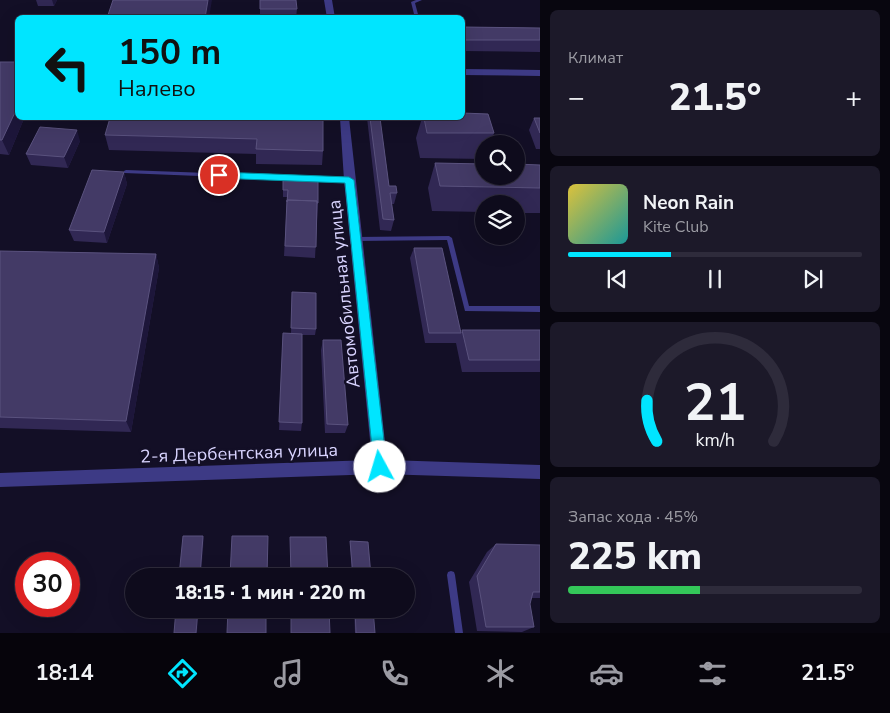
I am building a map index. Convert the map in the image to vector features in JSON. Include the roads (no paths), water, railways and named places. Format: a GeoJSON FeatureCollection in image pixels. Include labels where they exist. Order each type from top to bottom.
{"type":"FeatureCollection","features":[{"type":"Feature","properties":{"kind":"street"},"geometry":{"type":"LineString","coordinates":[[328,0],[330,15]]}},
{"type":"Feature","properties":{"kind":"street"},"geometry":{"type":"LineString","coordinates":[[465,72],[540,72]]}},
{"type":"Feature","properties":{"kind":"street","name":"Автомобильная улица"},"geometry":{"type":"LineString","coordinates":[[344,120],[380,467]]}},
{"type":"Feature","properties":{"kind":"street","name":"2-я Дербентская улица"},"geometry":{"type":"LineString","coordinates":[[0,480],[380,467],[540,472]]}},
{"type":"Feature","properties":{"kind":"lane"},"geometry":{"type":"LineString","coordinates":[[416,15],[413,2],[420,0]]}},
{"type":"Feature","properties":{"kind":"lane"},"geometry":{"type":"LineString","coordinates":[[126,172],[349,180]]}},
{"type":"Feature","properties":{"kind":"lane"},"geometry":{"type":"LineString","coordinates":[[356,239],[449,238],[467,309],[540,309]]}},
{"type":"Feature","properties":{"kind":"lane"},"geometry":{"type":"LineString","coordinates":[[450,575],[459,633]]}}]}
